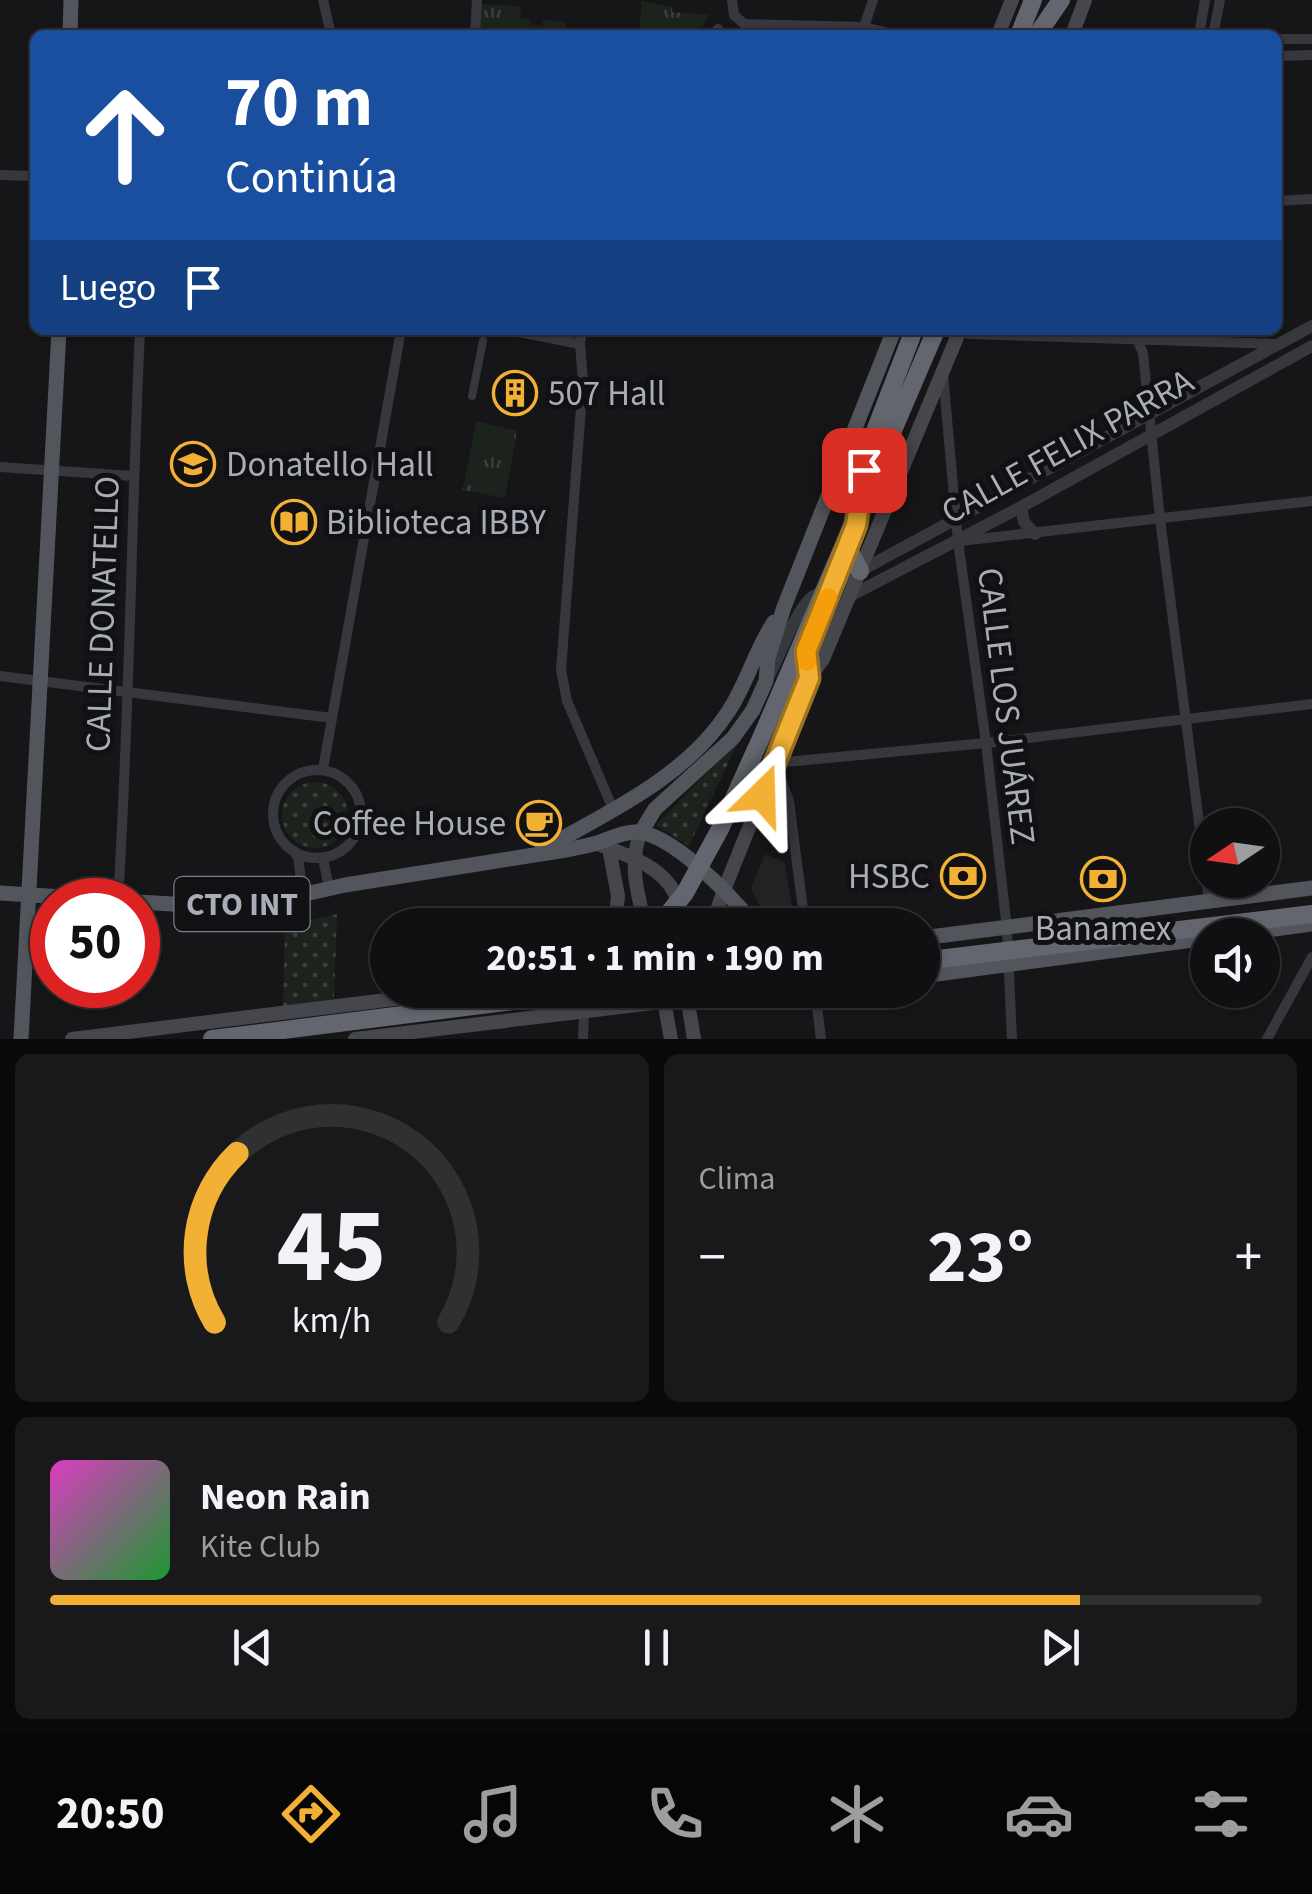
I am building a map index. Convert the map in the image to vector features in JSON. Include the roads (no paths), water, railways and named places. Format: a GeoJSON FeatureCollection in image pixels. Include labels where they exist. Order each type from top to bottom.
{"type":"FeatureCollection","features":[{"type":"Feature","properties":{"kind":"highway"},"geometry":{"type":"LineString","coordinates":[[1021,30],[1033,0]]}},
{"type":"Feature","properties":{"kind":"highway"},"geometry":{"type":"LineString","coordinates":[[1040,30],[1061,0]]}},
{"type":"Feature","properties":{"kind":"highway"},"geometry":{"type":"LineString","coordinates":[[1053,30],[1061,0]]}},
{"type":"Feature","properties":{"kind":"highway"},"geometry":{"type":"LineString","coordinates":[[809,678],[806,651],[848,548],[859,514],[865,460],[912,335]]}},
{"type":"Feature","properties":{"kind":"highway"},"geometry":{"type":"LineString","coordinates":[[673,908],[685,894],[720,829],[934,335]]}},
{"type":"Feature","properties":{"kind":"highway"},"geometry":{"type":"LineString","coordinates":[[848,548],[860,571]]}},
{"type":"Feature","properties":{"kind":"highway"},"geometry":{"type":"LineString","coordinates":[[940,959],[1308,918]]}},
{"type":"Feature","properties":{"kind":"highway"},"geometry":{"type":"LineString","coordinates":[[212,1039],[458,1008]]}},
{"type":"Feature","properties":{"kind":"main road"},"geometry":{"type":"LineString","coordinates":[[70,30],[71,0]]}},
{"type":"Feature","properties":{"kind":"main road"},"geometry":{"type":"LineString","coordinates":[[1000,30],[1012,0]]}},
{"type":"Feature","properties":{"kind":"main road"},"geometry":{"type":"LineString","coordinates":[[1074,30],[1086,0]]}},
{"type":"Feature","properties":{"kind":"main road"},"geometry":{"type":"LineString","coordinates":[[21,1039],[60,335]]}},
{"type":"Feature","properties":{"kind":"main road","name":"CTO INT"},"geometry":{"type":"LineString","coordinates":[[160,903],[246,904],[533,854],[603,846],[628,832],[641,832],[655,809],[738,732],[753,710],[766,681],[768,658],[784,607],[892,335]]}},
{"type":"Feature","properties":{"kind":"main road"},"geometry":{"type":"LineString","coordinates":[[718,908],[809,678],[823,659],[943,371],[962,335]]}},
{"type":"Feature","properties":{"kind":"main road","name":"CTO INT"},"geometry":{"type":"LineString","coordinates":[[533,854],[613,809],[677,766],[714,731],[736,700],[761,640],[784,607]]}},
{"type":"Feature","properties":{"kind":"main road"},"geometry":{"type":"LineString","coordinates":[[641,908],[634,859],[641,832],[681,853],[740,908]]}},
{"type":"Feature","properties":{"kind":"main road"},"geometry":{"type":"LineString","coordinates":[[603,846],[658,873],[669,884],[678,908]]}},
{"type":"Feature","properties":{"kind":"main road"},"geometry":{"type":"LineString","coordinates":[[603,846],[618,908]]}},
{"type":"Feature","properties":{"kind":"main road"},"geometry":{"type":"LineString","coordinates":[[940,936],[1312,888]]}},
{"type":"Feature","properties":{"kind":"main road"},"geometry":{"type":"LineString","coordinates":[[0,893],[29,895]]}},
{"type":"Feature","properties":{"kind":"main road"},"geometry":{"type":"LineString","coordinates":[[1280,924],[1308,918]]}},
{"type":"Feature","properties":{"kind":"main road"},"geometry":{"type":"LineString","coordinates":[[940,974],[1190,940]]}},
{"type":"Feature","properties":{"kind":"main road"},"geometry":{"type":"LineString","coordinates":[[72,1039],[370,1002]]}},
{"type":"Feature","properties":{"kind":"main road"},"geometry":{"type":"LineString","coordinates":[[356,1039],[604,1008]]}},
{"type":"Feature","properties":{"kind":"main road"},"geometry":{"type":"LineString","coordinates":[[665,1008],[671,1039]]}},
{"type":"Feature","properties":{"kind":"main road"},"geometry":{"type":"LineString","coordinates":[[689,1008],[694,1039]]}},
{"type":"Feature","properties":{"kind":"street"},"geometry":{"type":"LineString","coordinates":[[323,0],[330,30]]}},
{"type":"Feature","properties":{"kind":"street"},"geometry":{"type":"LineString","coordinates":[[476,30],[477,0]]}},
{"type":"Feature","properties":{"kind":"street"},"geometry":{"type":"LineString","coordinates":[[732,0],[736,20],[748,25],[864,26],[878,30]]}},
{"type":"Feature","properties":{"kind":"street"},"geometry":{"type":"LineString","coordinates":[[864,26],[872,0]]}},
{"type":"Feature","properties":{"kind":"street"},"geometry":{"type":"LineString","coordinates":[[1199,30],[1205,0]]}},
{"type":"Feature","properties":{"kind":"street"},"geometry":{"type":"LineString","coordinates":[[1215,30],[1220,0]]}},
{"type":"Feature","properties":{"kind":"street"},"geometry":{"type":"LineString","coordinates":[[1282,40],[1312,39]]}},
{"type":"Feature","properties":{"kind":"street"},"geometry":{"type":"LineString","coordinates":[[1282,56],[1312,55]]}},
{"type":"Feature","properties":{"kind":"street"},"geometry":{"type":"LineString","coordinates":[[0,175],[30,176]]}},
{"type":"Feature","properties":{"kind":"street"},"geometry":{"type":"LineString","coordinates":[[1282,201],[1312,199]]}},
{"type":"Feature","properties":{"kind":"street","name":"CALLE FELIX PARRA"},"geometry":{"type":"LineString","coordinates":[[766,681],[806,602],[1312,326]]}},
{"type":"Feature","properties":{"kind":"street","name":"CALLE DONATELLO"},"geometry":{"type":"LineString","coordinates":[[119,878],[140,335]]}},
{"type":"Feature","properties":{"kind":"street"},"geometry":{"type":"LineString","coordinates":[[322,770],[400,335]]}},
{"type":"Feature","properties":{"kind":"street"},"geometry":{"type":"LineString","coordinates":[[534,335],[580,344]]}},
{"type":"Feature","properties":{"kind":"street"},"geometry":{"type":"LineString","coordinates":[[581,335],[582,380],[561,670],[567,701],[613,809]]}},
{"type":"Feature","properties":{"kind":"street"},"geometry":{"type":"LineString","coordinates":[[1137,335],[1209,900]]}},
{"type":"Feature","properties":{"kind":"street"},"geometry":{"type":"LineString","coordinates":[[1142,353],[1151,335]]}},
{"type":"Feature","properties":{"kind":"street"},"geometry":{"type":"LineString","coordinates":[[1164,335],[1279,344]]}},
{"type":"Feature","properties":{"kind":"street"},"geometry":{"type":"LineString","coordinates":[[472,396],[483,340]]}},
{"type":"Feature","properties":{"kind":"street","name":"CALLE FELIX PARRA"},"geometry":{"type":"LineString","coordinates":[[850,596],[1021,507],[1312,346]]}},
{"type":"Feature","properties":{"kind":"street","name":"CALLE LOS JUÁREZ"},"geometry":{"type":"LineString","coordinates":[[943,371],[958,541],[1007,929],[1012,1039]]}},
{"type":"Feature","properties":{"kind":"street"},"geometry":{"type":"LineString","coordinates":[[0,467],[133,476]]}},
{"type":"Feature","properties":{"kind":"street"},"geometry":{"type":"LineString","coordinates":[[958,541],[1312,501]]}},
{"type":"Feature","properties":{"kind":"street"},"geometry":{"type":"LineString","coordinates":[[1021,507],[1024,522],[1035,534]]}},
{"type":"Feature","properties":{"kind":"street"},"geometry":{"type":"LineString","coordinates":[[0,676],[332,718]]}},
{"type":"Feature","properties":{"kind":"street"},"geometry":{"type":"LineString","coordinates":[[803,908],[788,801],[775,764],[1312,704]]}},
{"type":"Feature","properties":{"kind":"street"},"geometry":{"type":"LineString","coordinates":[[294,852],[324,858],[352,840],[361,816],[358,798],[349,783],[334,773],[310,770],[296,774],[284,784],[272,812],[274,828],[282,842],[298,857],[303,895]]}},
{"type":"Feature","properties":{"kind":"street"},"geometry":{"type":"LineString","coordinates":[[324,858],[329,888]]}},
{"type":"Feature","properties":{"kind":"street"},"geometry":{"type":"LineString","coordinates":[[1266,1039],[1312,957]]}},
{"type":"Feature","properties":{"kind":"street"},"geometry":{"type":"LineString","coordinates":[[818,1008],[821,1039]]}},
{"type":"Feature","properties":{"kind":"street"},"geometry":{"type":"LineString","coordinates":[[583,1039],[584,1012]]}},
{"type":"Feature","properties":{"kind":"place","name":"507 Hall"},"geometry":{"type":"Point","coordinates":[515,393]}},
{"type":"Feature","properties":{"kind":"place","name":"Donatello Hall"},"geometry":{"type":"Point","coordinates":[193,464]}},
{"type":"Feature","properties":{"kind":"place","name":"Biblioteca IBBY"},"geometry":{"type":"Point","coordinates":[294,522]}},
{"type":"Feature","properties":{"kind":"place","name":"Coffee House"},"geometry":{"type":"Point","coordinates":[539,823]}},
{"type":"Feature","properties":{"kind":"place","name":"HSBC"},"geometry":{"type":"Point","coordinates":[963,876]}},
{"type":"Feature","properties":{"kind":"place","name":"Banamex"},"geometry":{"type":"Point","coordinates":[1103,879]}}]}
